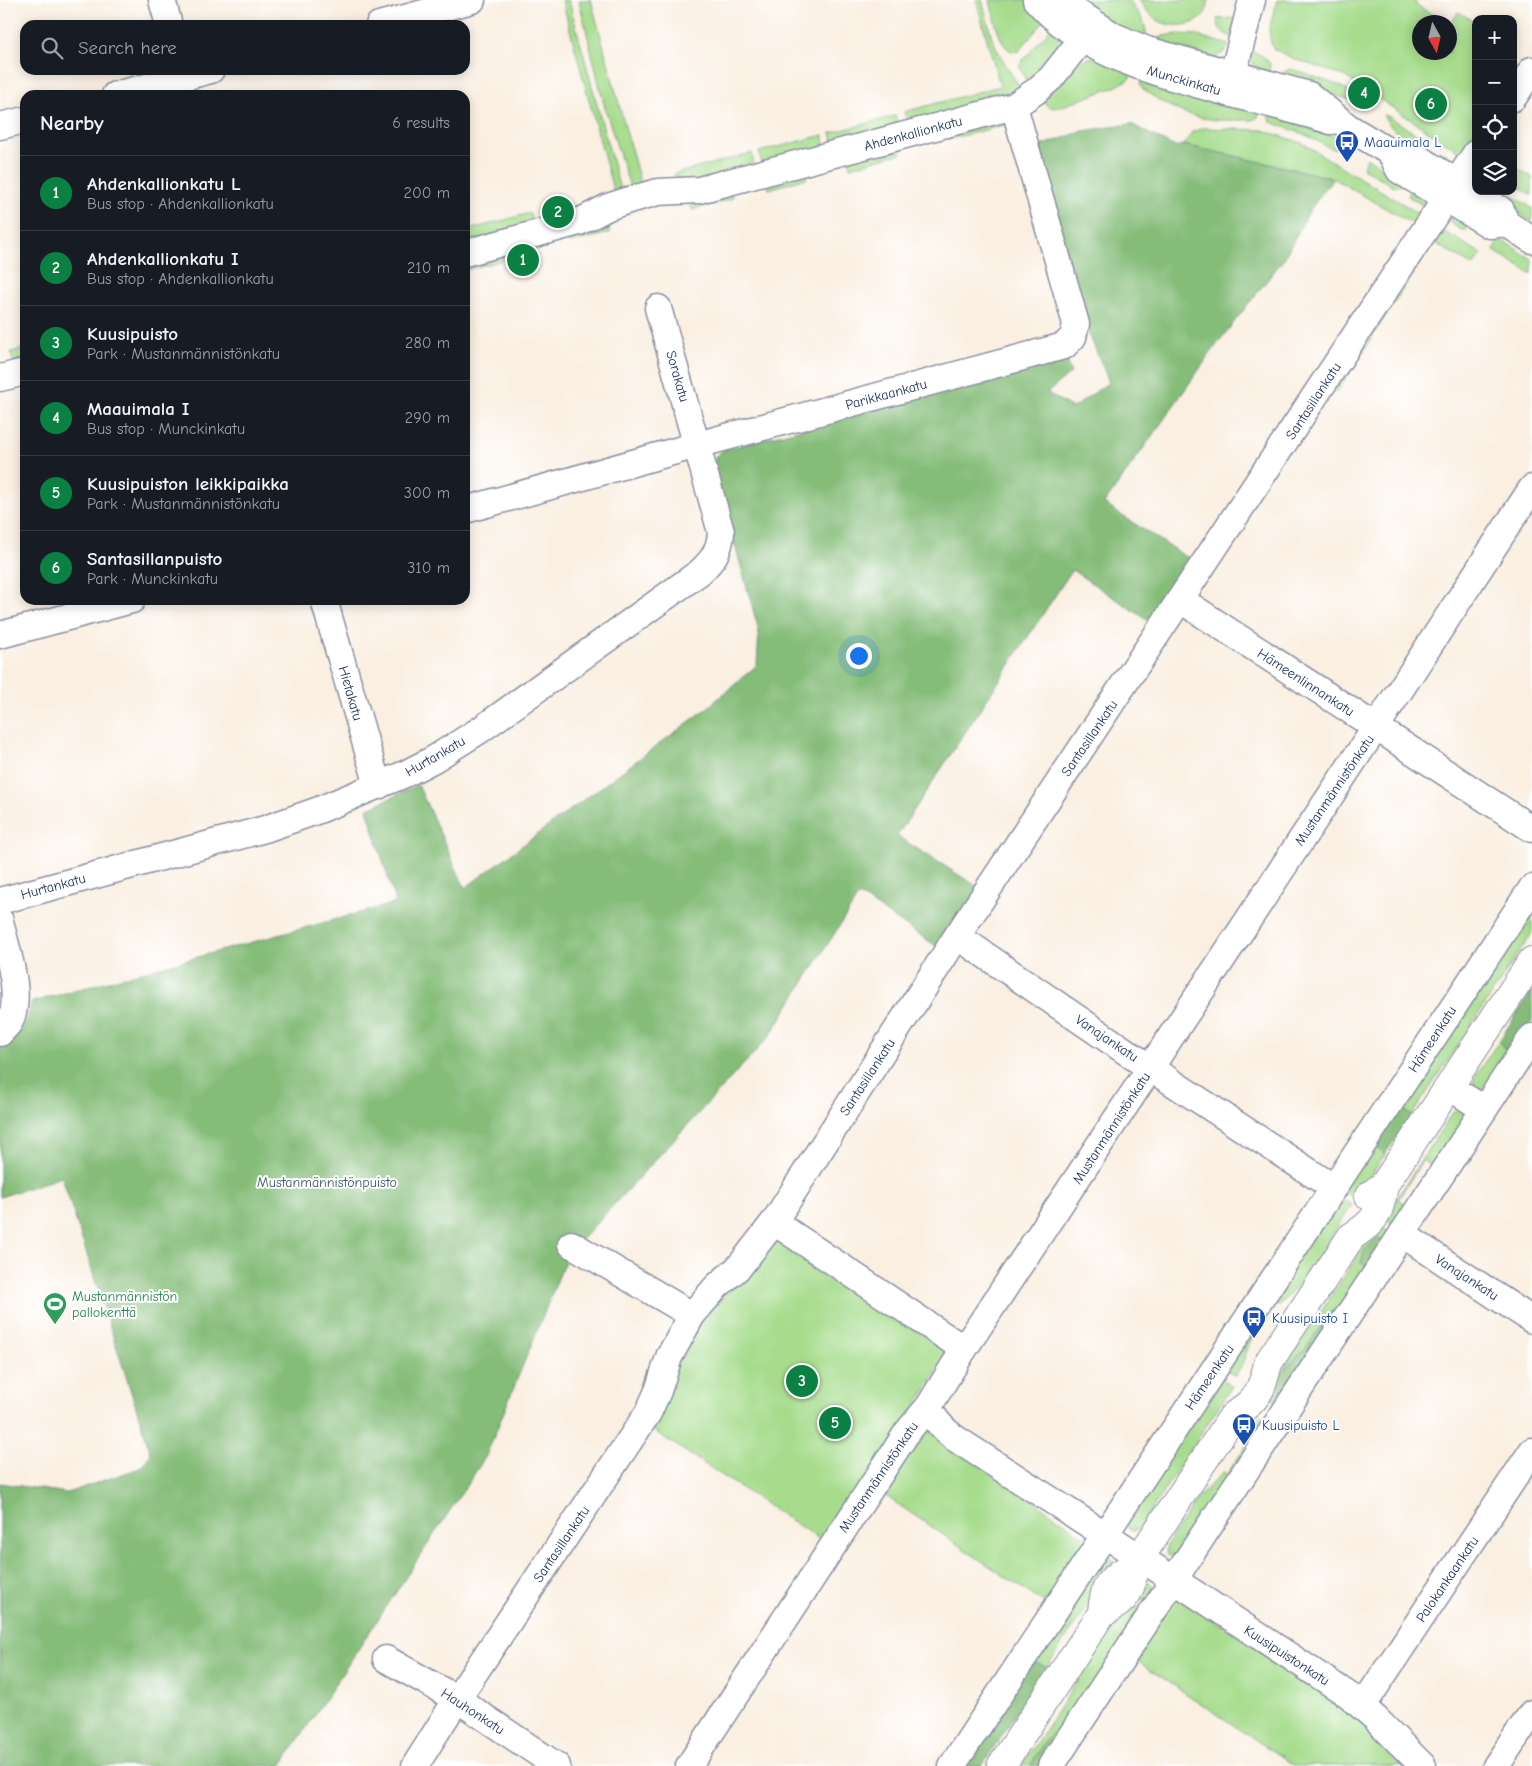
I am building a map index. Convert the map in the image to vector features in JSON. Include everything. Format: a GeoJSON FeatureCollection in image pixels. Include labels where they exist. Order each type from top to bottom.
{"type":"FeatureCollection","features":[{"type":"Feature","properties":{"kind":"main road"},"geometry":{"type":"LineString","coordinates":[[1001,1766],[1102,1613],[1119,1604],[1133,1584],[1137,1561],[1233,1416],[1250,1405],[1263,1385],[1268,1363],[1351,1237],[1368,1226],[1381,1206],[1384,1185],[1532,961]]}},
{"type":"Feature","properties":{"kind":"street"},"geometry":{"type":"LineString","coordinates":[[162,0],[168,20]]}},
{"type":"Feature","properties":{"kind":"street"},"geometry":{"type":"LineString","coordinates":[[398,20],[472,0]]}},
{"type":"Feature","properties":{"kind":"street","name":"Munckinkatu"},"geometry":{"type":"LineString","coordinates":[[1036,0],[1054,18],[1088,32],[1114,36],[1231,83],[1309,96],[1348,127],[1391,153],[1400,170],[1501,210],[1506,223],[1532,240]]}},
{"type":"Feature","properties":{"kind":"street","name":"Munckinkatu"},"geometry":{"type":"LineString","coordinates":[[1064,0],[1088,32]]}},
{"type":"Feature","properties":{"kind":"street"},"geometry":{"type":"LineString","coordinates":[[1231,83],[1252,0]]}},
{"type":"Feature","properties":{"kind":"street","name":"Ahdenkallionkatu"},"geometry":{"type":"LineString","coordinates":[[470,252],[579,222],[613,222],[634,217],[662,209],[699,190],[1014,106],[1051,78],[1088,32]]}},
{"type":"Feature","properties":{"kind":"street"},"geometry":{"type":"LineString","coordinates":[[1517,92],[1532,70]]}},
{"type":"Feature","properties":{"kind":"street"},"geometry":{"type":"LineString","coordinates":[[140,90],[184,81],[199,75]]}},
{"type":"Feature","properties":{"kind":"street","name":"Parikkaankatu"},"geometry":{"type":"LineString","coordinates":[[470,509],[1064,346],[1073,336],[1076,324],[1014,106]]}},
{"type":"Feature","properties":{"kind":"street"},"geometry":{"type":"LineString","coordinates":[[0,126],[20,121]]}},
{"type":"Feature","properties":{"kind":"street","name":"Santasillankatu"},"geometry":{"type":"LineString","coordinates":[[415,1766],[457,1699],[648,1413],[658,1391],[669,1357],[692,1315],[717,1286],[739,1267],[774,1222],[957,936],[1472,160]]}},
{"type":"Feature","properties":{"kind":"street","name":"Sorakatu"},"geometry":{"type":"LineString","coordinates":[[658,308],[697,445]]}},
{"type":"Feature","properties":{"kind":"street"},"geometry":{"type":"LineString","coordinates":[[0,378],[20,373]]}},
{"type":"Feature","properties":{"kind":"street","name":"Hurtankatu"},"geometry":{"type":"LineString","coordinates":[[0,901],[266,829],[378,786],[434,759],[480,730],[700,572],[714,559],[720,544],[720,532],[697,445]]}},
{"type":"Feature","properties":{"kind":"street","name":"Mustanmännistönkatu"},"geometry":{"type":"LineString","coordinates":[[689,1766],[908,1431],[929,1406],[964,1349],[1532,488]]}},
{"type":"Feature","properties":{"kind":"street","name":"Hämeenlinnankatu"},"geometry":{"type":"LineString","coordinates":[[1181,600],[1532,829]]}},
{"type":"Feature","properties":{"kind":"street"},"geometry":{"type":"LineString","coordinates":[[0,635],[113,605]]}},
{"type":"Feature","properties":{"kind":"street","name":"Hietakatu"},"geometry":{"type":"LineString","coordinates":[[325,605],[378,786]]}},
{"type":"Feature","properties":{"kind":"street","name":"Hämeenkatu"},"geometry":{"type":"LineString","coordinates":[[952,1766],[1532,888]]}},
{"type":"Feature","properties":{"kind":"street"},"geometry":{"type":"LineString","coordinates":[[0,921],[15,989],[14,1010],[10,1023],[0,1033]]}},
{"type":"Feature","properties":{"kind":"street","name":"Vanajankatu"},"geometry":{"type":"LineString","coordinates":[[957,936],[1150,1068],[1334,1188]]}},
{"type":"Feature","properties":{"kind":"street"},"geometry":{"type":"LineString","coordinates":[[1050,1766],[1532,1036]]}},
{"type":"Feature","properties":{"kind":"street"},"geometry":{"type":"LineString","coordinates":[[1449,1087],[1484,1109]]}},
{"type":"Feature","properties":{"kind":"street"},"geometry":{"type":"LineString","coordinates":[[774,1222],[964,1349]]}},
{"type":"Feature","properties":{"kind":"street","name":"Vanajankatu"},"geometry":{"type":"LineString","coordinates":[[1402,1234],[1532,1320]]}},
{"type":"Feature","properties":{"kind":"street"},"geometry":{"type":"LineString","coordinates":[[571,1244],[692,1315]]}},
{"type":"Feature","properties":{"kind":"street","name":"Kuusipuistonkatu"},"geometry":{"type":"LineString","coordinates":[[929,1406],[934,1419],[946,1432],[956,1439],[1104,1535],[1137,1561],[1174,1580],[1350,1696],[1423,1766]]}},
{"type":"Feature","properties":{"kind":"street","name":"Palokankaankatu"},"geometry":{"type":"LineString","coordinates":[[1362,1707],[1532,1451]]}},
{"type":"Feature","properties":{"kind":"street","name":"Hauhonkatu"},"geometry":{"type":"LineString","coordinates":[[386,1659],[457,1699],[557,1766]]}},
{"type":"Feature","properties":{"kind":"street"},"geometry":{"type":"LineString","coordinates":[[1496,1766],[1532,1713]]}},
{"type":"Feature","properties":{"kind":"green space"},"geometry":{"type":"Polygon","coordinates":[[[562,0],[569,1],[620,190],[614,193],[562,0]]]}},
{"type":"Feature","properties":{"kind":"green space"},"geometry":{"type":"Polygon","coordinates":[[[579,0],[591,0],[641,186],[630,187],[605,108],[579,0]]]}},
{"type":"Feature","properties":{"kind":"green space"},"geometry":{"type":"Polygon","coordinates":[[[976,0],[982,0],[992,38],[1020,88],[1004,97],[908,124],[904,112],[1000,86],[976,0]]]}},
{"type":"Feature","properties":{"kind":"green space"},"geometry":{"type":"Polygon","coordinates":[[[990,0],[1027,0],[1045,19],[1019,51],[1010,51],[1001,40],[990,0]]]}},
{"type":"Feature","properties":{"kind":"green space"},"geometry":{"type":"Polygon","coordinates":[[[1076,0],[1128,0],[1145,25],[1146,37],[1144,43],[1076,0]]]}},
{"type":"Feature","properties":{"kind":"green space"},"geometry":{"type":"Polygon","coordinates":[[[1139,0],[1209,0],[1205,13],[1200,19],[1189,24],[1175,25],[1162,23],[1154,18],[1139,0]]]}},
{"type":"Feature","properties":{"kind":"green space"},"geometry":{"type":"Polygon","coordinates":[[[1277,0],[1415,0],[1416,5],[1433,15],[1412,15],[1412,60],[1457,60],[1456,15],[1458,12],[1472,20],[1472,145],[1465,155],[1344,76],[1294,59],[1274,49],[1269,30],[1277,0]]]}},
{"type":"Feature","properties":{"kind":"green space"},"geometry":{"type":"Polygon","coordinates":[[[1217,19],[1236,19],[1232,37],[1222,31],[1218,26],[1217,19]]]}},
{"type":"Feature","properties":{"kind":"green space"},"geometry":{"type":"Polygon","coordinates":[[[1053,26],[1058,36],[1058,52],[1049,64],[1027,81],[1019,66],[1053,26]]]}},
{"type":"Feature","properties":{"kind":"green space"},"geometry":{"type":"Polygon","coordinates":[[[1178,34],[1195,35],[1229,45],[1216,58],[1155,42],[1163,36],[1178,34]]]}},
{"type":"Feature","properties":{"kind":"green space"},"geometry":{"type":"Polygon","coordinates":[[[1248,50],[1261,55],[1270,63],[1269,77],[1255,66],[1250,59],[1248,50]]]}},
{"type":"Feature","properties":{"kind":"green space"},"geometry":{"type":"Polygon","coordinates":[[[1093,57],[1133,72],[1129,79],[1115,87],[1060,107],[1047,106],[1043,102],[1041,99],[1080,61],[1093,57]]]}},
{"type":"Feature","properties":{"kind":"green space"},"geometry":{"type":"Polygon","coordinates":[[[1291,69],[1338,85],[1347,90],[1351,100],[1278,80],[1285,71],[1291,69]]]}},
{"type":"Feature","properties":{"kind":"green space"},"geometry":{"type":"Polygon","coordinates":[[[1143,76],[1261,108],[1258,117],[1253,120],[1202,118],[1184,113],[1163,103],[1142,88],[1140,84],[1143,76]]]}},
{"type":"Feature","properties":{"kind":"green space"},"geometry":{"type":"Polygon","coordinates":[[[1271,111],[1315,126],[1343,141],[1337,148],[1332,149],[1308,136],[1271,122],[1271,111]]]}},
{"type":"Feature","properties":{"kind":"green space"},"geometry":{"type":"Polygon","coordinates":[[[1383,115],[1390,117],[1422,138],[1424,148],[1400,136],[1383,115]]]}},
{"type":"Feature","properties":{"kind":"green space"},"geometry":{"type":"Polygon","coordinates":[[[895,116],[899,127],[834,145],[831,133],[895,116]]]}},
{"type":"Feature","properties":{"kind":"green space"},"geometry":{"type":"Polygon","coordinates":[[[1000,119],[1009,124],[950,139],[950,133],[1000,119]]]}},
{"type":"Feature","properties":{"kind":"green space","name":"Mustanmännistönpuisto"},"geometry":{"type":"Polygon","coordinates":[[[1131,124],[1175,147],[1184,145],[1333,178],[1310,210],[1283,260],[1220,340],[1104,504],[1197,564],[1155,625],[1072,570],[897,836],[981,889],[941,949],[859,895],[769,1037],[568,1254],[486,1456],[281,1766],[0,1766],[0,1483],[67,1493],[140,1468],[151,1454],[62,1177],[0,1197],[0,1046],[26,1022],[32,1002],[396,903],[367,809],[418,785],[465,888],[705,710],[757,665],[759,631],[713,466],[716,456],[723,450],[1065,358],[1071,373],[1047,393],[1073,408],[1109,382],[1084,322],[1038,147],[1083,131],[1131,124]]]}},
{"type":"Feature","properties":{"kind":"green space"},"geometry":{"type":"Polygon","coordinates":[[[1203,128],[1263,130],[1302,143],[1416,212],[1421,218],[1418,227],[1333,178],[1184,145],[1192,132],[1203,128]]]}},
{"type":"Feature","properties":{"kind":"green space"},"geometry":{"type":"Polygon","coordinates":[[[823,135],[825,147],[762,163],[759,152],[823,135]]]}},
{"type":"Feature","properties":{"kind":"green space"},"geometry":{"type":"Polygon","coordinates":[[[900,145],[902,153],[850,167],[849,160],[900,145]]]}},
{"type":"Feature","properties":{"kind":"green space"},"geometry":{"type":"Polygon","coordinates":[[[1439,150],[1456,162],[1450,165],[1431,159],[1439,150]]]}},
{"type":"Feature","properties":{"kind":"green space"},"geometry":{"type":"Polygon","coordinates":[[[752,153],[754,166],[679,185],[674,174],[752,153]]]}},
{"type":"Feature","properties":{"kind":"green space"},"geometry":{"type":"Polygon","coordinates":[[[1367,158],[1404,180],[1399,186],[1393,186],[1363,168],[1367,158]]]}},
{"type":"Feature","properties":{"kind":"green space"},"geometry":{"type":"Polygon","coordinates":[[[1517,168],[1532,177],[1532,195],[1517,186],[1517,168]]]}},
{"type":"Feature","properties":{"kind":"green space"},"geometry":{"type":"Polygon","coordinates":[[[805,171],[807,178],[769,189],[766,182],[805,171]]]}},
{"type":"Feature","properties":{"kind":"green space"},"geometry":{"type":"Polygon","coordinates":[[[1413,186],[1426,199],[1427,208],[1408,196],[1413,186]]]}},
{"type":"Feature","properties":{"kind":"green space"},"geometry":{"type":"Polygon","coordinates":[[[731,191],[733,197],[731,199],[692,210],[690,204],[731,191]]]}},
{"type":"Feature","properties":{"kind":"green space"},"geometry":{"type":"Polygon","coordinates":[[[1498,195],[1512,195],[1532,208],[1532,221],[1496,199],[1498,195]]]}},
{"type":"Feature","properties":{"kind":"green space"},"geometry":{"type":"Polygon","coordinates":[[[530,213],[533,225],[470,242],[470,230],[530,213]]]}},
{"type":"Feature","properties":{"kind":"green space"},"geometry":{"type":"Polygon","coordinates":[[[1458,217],[1472,221],[1466,230],[1461,230],[1448,221],[1448,219],[1458,217]]]}},
{"type":"Feature","properties":{"kind":"green space"},"geometry":{"type":"Polygon","coordinates":[[[1438,228],[1482,254],[1473,266],[1433,242],[1336,393],[1332,388],[1438,228]]]}},
{"type":"Feature","properties":{"kind":"green space"},"geometry":{"type":"Polygon","coordinates":[[[609,229],[610,233],[569,243],[567,236],[585,231],[609,229]]]}},
{"type":"Feature","properties":{"kind":"green space"},"geometry":{"type":"Polygon","coordinates":[[[1503,241],[1532,259],[1532,274],[1494,251],[1498,242],[1503,241]]]}},
{"type":"Feature","properties":{"kind":"green space"},"geometry":{"type":"Polygon","coordinates":[[[502,253],[504,260],[470,269],[470,262],[502,253]]]}},
{"type":"Feature","properties":{"kind":"green space"},"geometry":{"type":"Polygon","coordinates":[[[20,349],[20,362],[13,363],[11,352],[20,349]]]}},
{"type":"Feature","properties":{"kind":"green space"},"geometry":{"type":"Polygon","coordinates":[[[1532,901],[1532,933],[1412,1115],[1398,1106],[1532,901]]]}},
{"type":"Feature","properties":{"kind":"green space"},"geometry":{"type":"Polygon","coordinates":[[[1532,991],[1532,1021],[1510,1056],[1499,1041],[1532,991]]]}},
{"type":"Feature","properties":{"kind":"green space"},"geometry":{"type":"Polygon","coordinates":[[[1499,1041],[1510,1056],[1482,1089],[1477,1089],[1474,1086],[1474,1078],[1499,1041]]]}},
{"type":"Feature","properties":{"kind":"green space"},"geometry":{"type":"Polygon","coordinates":[[[1398,1106],[1412,1115],[1385,1154],[1372,1144],[1398,1106]]]}},
{"type":"Feature","properties":{"kind":"green space"},"geometry":{"type":"Polygon","coordinates":[[[1458,1109],[1463,1110],[1466,1117],[1436,1168],[1423,1160],[1398,1199],[1410,1208],[1398,1227],[1384,1218],[1452,1113],[1458,1109]]]}},
{"type":"Feature","properties":{"kind":"green space"},"geometry":{"type":"Polygon","coordinates":[[[1372,1144],[1385,1154],[1356,1199],[1342,1190],[1372,1144]]]}},
{"type":"Feature","properties":{"kind":"green space"},"geometry":{"type":"Polygon","coordinates":[[[1338,1197],[1352,1205],[1301,1283],[1279,1305],[1275,1303],[1250,1342],[1242,1365],[1235,1376],[1224,1369],[1338,1197]]]}},
{"type":"Feature","properties":{"kind":"green space"},"geometry":{"type":"Polygon","coordinates":[[[1378,1225],[1392,1234],[1339,1316],[1332,1311],[1305,1350],[1282,1371],[1378,1225]]]}},
{"type":"Feature","properties":{"kind":"green space"},"geometry":{"type":"Polygon","coordinates":[[[1377,1238],[1387,1243],[1370,1269],[1361,1263],[1364,1251],[1377,1238]]]}},
{"type":"Feature","properties":{"kind":"green space"},"geometry":{"type":"Polygon","coordinates":[[[776,1240],[784,1240],[946,1351],[947,1357],[827,1544],[648,1427],[687,1337],[776,1240]]]}},
{"type":"Feature","properties":{"kind":"green space"},"geometry":{"type":"Polygon","coordinates":[[[1332,1311],[1339,1316],[1281,1404],[1266,1395],[1282,1371],[1305,1350],[1332,1311]]]}},
{"type":"Feature","properties":{"kind":"green space"},"geometry":{"type":"Polygon","coordinates":[[[1219,1377],[1232,1386],[1141,1526],[1137,1530],[1131,1531],[1125,1524],[1219,1377]]]}},
{"type":"Feature","properties":{"kind":"green space"},"geometry":{"type":"Polygon","coordinates":[[[1260,1416],[1268,1422],[1178,1556],[1168,1555],[1166,1551],[1167,1545],[1196,1500],[1223,1472],[1227,1474],[1247,1445],[1249,1446],[1254,1438],[1252,1437],[1260,1416]]]}},
{"type":"Feature","properties":{"kind":"green space"},"geometry":{"type":"Polygon","coordinates":[[[927,1426],[1086,1538],[1086,1542],[1047,1605],[877,1490],[927,1426]]]}},
{"type":"Feature","properties":{"kind":"green space"},"geometry":{"type":"Polygon","coordinates":[[[1107,1555],[1114,1561],[1107,1576],[1093,1566],[1107,1555]]]}},
{"type":"Feature","properties":{"kind":"green space"},"geometry":{"type":"Polygon","coordinates":[[[1086,1575],[1101,1585],[1047,1667],[1032,1662],[1086,1575]]]}},
{"type":"Feature","properties":{"kind":"green space"},"geometry":{"type":"Polygon","coordinates":[[[1145,1582],[1149,1582],[1155,1587],[1149,1604],[1135,1595],[1145,1582]]]}},
{"type":"Feature","properties":{"kind":"green space"},"geometry":{"type":"Polygon","coordinates":[[[1181,1599],[1358,1714],[1412,1766],[1295,1766],[1134,1659],[1174,1600],[1181,1599]]]}},
{"type":"Feature","properties":{"kind":"green space"},"geometry":{"type":"Polygon","coordinates":[[[1129,1603],[1144,1612],[1068,1726],[1044,1743],[1030,1766],[1021,1766],[1129,1603]]]}},
{"type":"Feature","properties":{"kind":"green space"},"geometry":{"type":"Polygon","coordinates":[[[1032,1662],[1047,1667],[982,1766],[963,1766],[1032,1662]]]}},
{"type":"Feature","properties":{"kind":"green space"},"geometry":{"type":"Polygon","coordinates":[[[1060,1725],[1068,1726],[1042,1766],[1030,1766],[1044,1743],[1060,1725]]]}},
{"type":"Feature","properties":{"kind":"place","name":"Maauimala I"},"geometry":{"type":"Point","coordinates":[1364,93]}},
{"type":"Feature","properties":{"kind":"place","name":"Santasillanpuisto"},"geometry":{"type":"Point","coordinates":[1431,104]}},
{"type":"Feature","properties":{"kind":"place","name":"Maauimala L"},"geometry":{"type":"Point","coordinates":[1347,163]}},
{"type":"Feature","properties":{"kind":"place","name":"Ahdenkallionkatu I"},"geometry":{"type":"Point","coordinates":[558,212]}},
{"type":"Feature","properties":{"kind":"place","name":"Ahdenkallionkatu L"},"geometry":{"type":"Point","coordinates":[523,260]}},
{"type":"Feature","properties":{"kind":"place","name":"Mustanmännistön pallokenttä"},"geometry":{"type":"Point","coordinates":[55,1325]}},
{"type":"Feature","properties":{"kind":"place","name":"Kuusipuisto I"},"geometry":{"type":"Point","coordinates":[1254,1339]}},
{"type":"Feature","properties":{"kind":"place","name":"Kuusipuisto"},"geometry":{"type":"Point","coordinates":[802,1381]}},
{"type":"Feature","properties":{"kind":"place","name":"Kuusipuiston leikkipaikka"},"geometry":{"type":"Point","coordinates":[835,1423]}},
{"type":"Feature","properties":{"kind":"place","name":"Kuusipuisto L"},"geometry":{"type":"Point","coordinates":[1244,1446]}}]}
